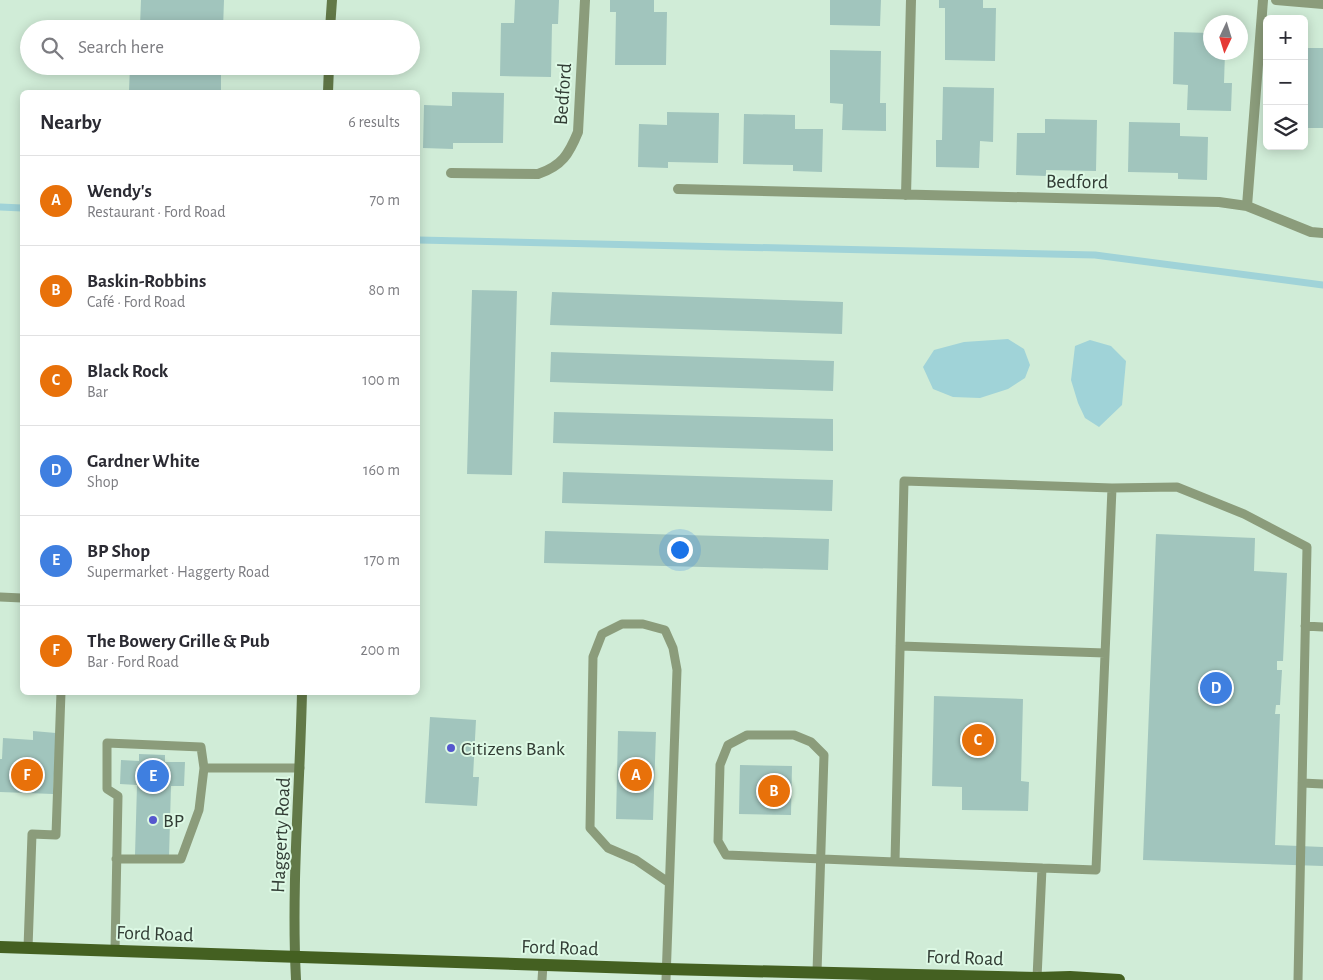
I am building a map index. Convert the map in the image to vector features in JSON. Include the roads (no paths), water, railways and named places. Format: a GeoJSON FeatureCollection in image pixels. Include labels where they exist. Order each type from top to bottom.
{"type":"FeatureCollection","features":[{"type":"Feature","properties":{"kind":"main road"},"geometry":{"type":"LineString","coordinates":[[331,20],[332,0]]}},
{"type":"Feature","properties":{"kind":"main road"},"geometry":{"type":"LineString","coordinates":[[328,90],[329,75]]}},
{"type":"Feature","properties":{"kind":"main road","name":"Haggerty Road"},"geometry":{"type":"LineString","coordinates":[[296,980],[294,885],[302,695]]}},
{"type":"Feature","properties":{"kind":"main road","name":"Ford Road"},"geometry":{"type":"LineString","coordinates":[[0,947],[543,965],[666,974],[817,972],[873,977],[1119,980]]}},
{"type":"Feature","properties":{"kind":"street","name":"Bedford"},"geometry":{"type":"LineString","coordinates":[[451,173],[538,174],[552,169],[561,162],[571,149],[578,132],[585,0]]}},
{"type":"Feature","properties":{"kind":"street"},"geometry":{"type":"LineString","coordinates":[[906,194],[911,0]]}},
{"type":"Feature","properties":{"kind":"street"},"geometry":{"type":"LineString","coordinates":[[1247,206],[1263,0]]}},
{"type":"Feature","properties":{"kind":"street"},"geometry":{"type":"LineString","coordinates":[[1276,0],[1323,4]]}},
{"type":"Feature","properties":{"kind":"street","name":"Bedford"},"geometry":{"type":"LineString","coordinates":[[678,189],[1219,202],[1247,206],[1312,232],[1323,233]]}},
{"type":"Feature","properties":{"kind":"lane"},"geometry":{"type":"LineString","coordinates":[[895,862],[904,481],[1112,488],[1177,487],[1244,514],[1307,547],[1298,980]]}},
{"type":"Feature","properties":{"kind":"lane"},"geometry":{"type":"LineString","coordinates":[[817,972],[821,858],[824,755],[811,742],[794,736],[747,735],[728,745],[720,765],[718,841],[726,855],[821,858],[1096,870],[1112,488]]}},
{"type":"Feature","properties":{"kind":"lane"},"geometry":{"type":"LineString","coordinates":[[0,597],[20,598]]}},
{"type":"Feature","properties":{"kind":"lane"},"geometry":{"type":"LineString","coordinates":[[666,974],[677,670],[672,648],[665,630],[643,624],[622,624],[602,634],[593,657],[590,828],[608,848],[636,860],[668,882]]}},
{"type":"Feature","properties":{"kind":"lane"},"geometry":{"type":"LineString","coordinates":[[1305,626],[1323,627]]}},
{"type":"Feature","properties":{"kind":"lane"},"geometry":{"type":"LineString","coordinates":[[900,646],[1105,653]]}},
{"type":"Feature","properties":{"kind":"lane"},"geometry":{"type":"LineString","coordinates":[[28,948],[32,834],[56,835],[61,695]]}},
{"type":"Feature","properties":{"kind":"lane"},"geometry":{"type":"LineString","coordinates":[[115,950],[116,859],[118,796],[107,789],[107,743],[201,746],[204,768],[199,810],[181,859],[116,859]]}},
{"type":"Feature","properties":{"kind":"lane"},"geometry":{"type":"LineString","coordinates":[[204,768],[300,768]]}},
{"type":"Feature","properties":{"kind":"lane"},"geometry":{"type":"LineString","coordinates":[[1302,783],[1323,784]]}},
{"type":"Feature","properties":{"kind":"lane"},"geometry":{"type":"LineString","coordinates":[[1037,978],[1042,868]]}},
{"type":"Feature","properties":{"kind":"lane"},"geometry":{"type":"LineString","coordinates":[[542,980],[543,965]]}},
{"type":"Feature","properties":{"kind":"water"},"geometry":{"type":"Polygon","coordinates":[[[1008,339],[1024,349],[1030,365],[1025,378],[1008,389],[980,398],[953,397],[933,389],[923,367],[934,350],[964,342],[1008,339]]]}},
{"type":"Feature","properties":{"kind":"water"},"geometry":{"type":"Polygon","coordinates":[[[1090,340],[1111,346],[1126,361],[1122,405],[1099,427],[1085,418],[1071,380],[1075,346],[1090,340]]]}},
{"type":"Feature","properties":{"kind":"waterway"},"geometry":{"type":"LineString","coordinates":[[0,207],[20,208]]}},
{"type":"Feature","properties":{"kind":"waterway"},"geometry":{"type":"LineString","coordinates":[[420,240],[1095,255],[1323,285]]}},
{"type":"Feature","properties":{"kind":"place","name":"Gardner White"},"geometry":{"type":"Point","coordinates":[1216,688]}},
{"type":"Feature","properties":{"kind":"place","name":"Black Rock"},"geometry":{"type":"Point","coordinates":[978,740]}},
{"type":"Feature","properties":{"kind":"place","name":"Citizens Bank"},"geometry":{"type":"Point","coordinates":[451,748]}},
{"type":"Feature","properties":{"kind":"place","name":"The Bowery Grille & Pub"},"geometry":{"type":"Point","coordinates":[27,775]}},
{"type":"Feature","properties":{"kind":"place","name":"Wendy's"},"geometry":{"type":"Point","coordinates":[636,775]}},
{"type":"Feature","properties":{"kind":"place","name":"BP Shop"},"geometry":{"type":"Point","coordinates":[153,776]}},
{"type":"Feature","properties":{"kind":"place","name":"Baskin-Robbins"},"geometry":{"type":"Point","coordinates":[774,791]}},
{"type":"Feature","properties":{"kind":"place","name":"BP"},"geometry":{"type":"Point","coordinates":[153,820]}}]}
